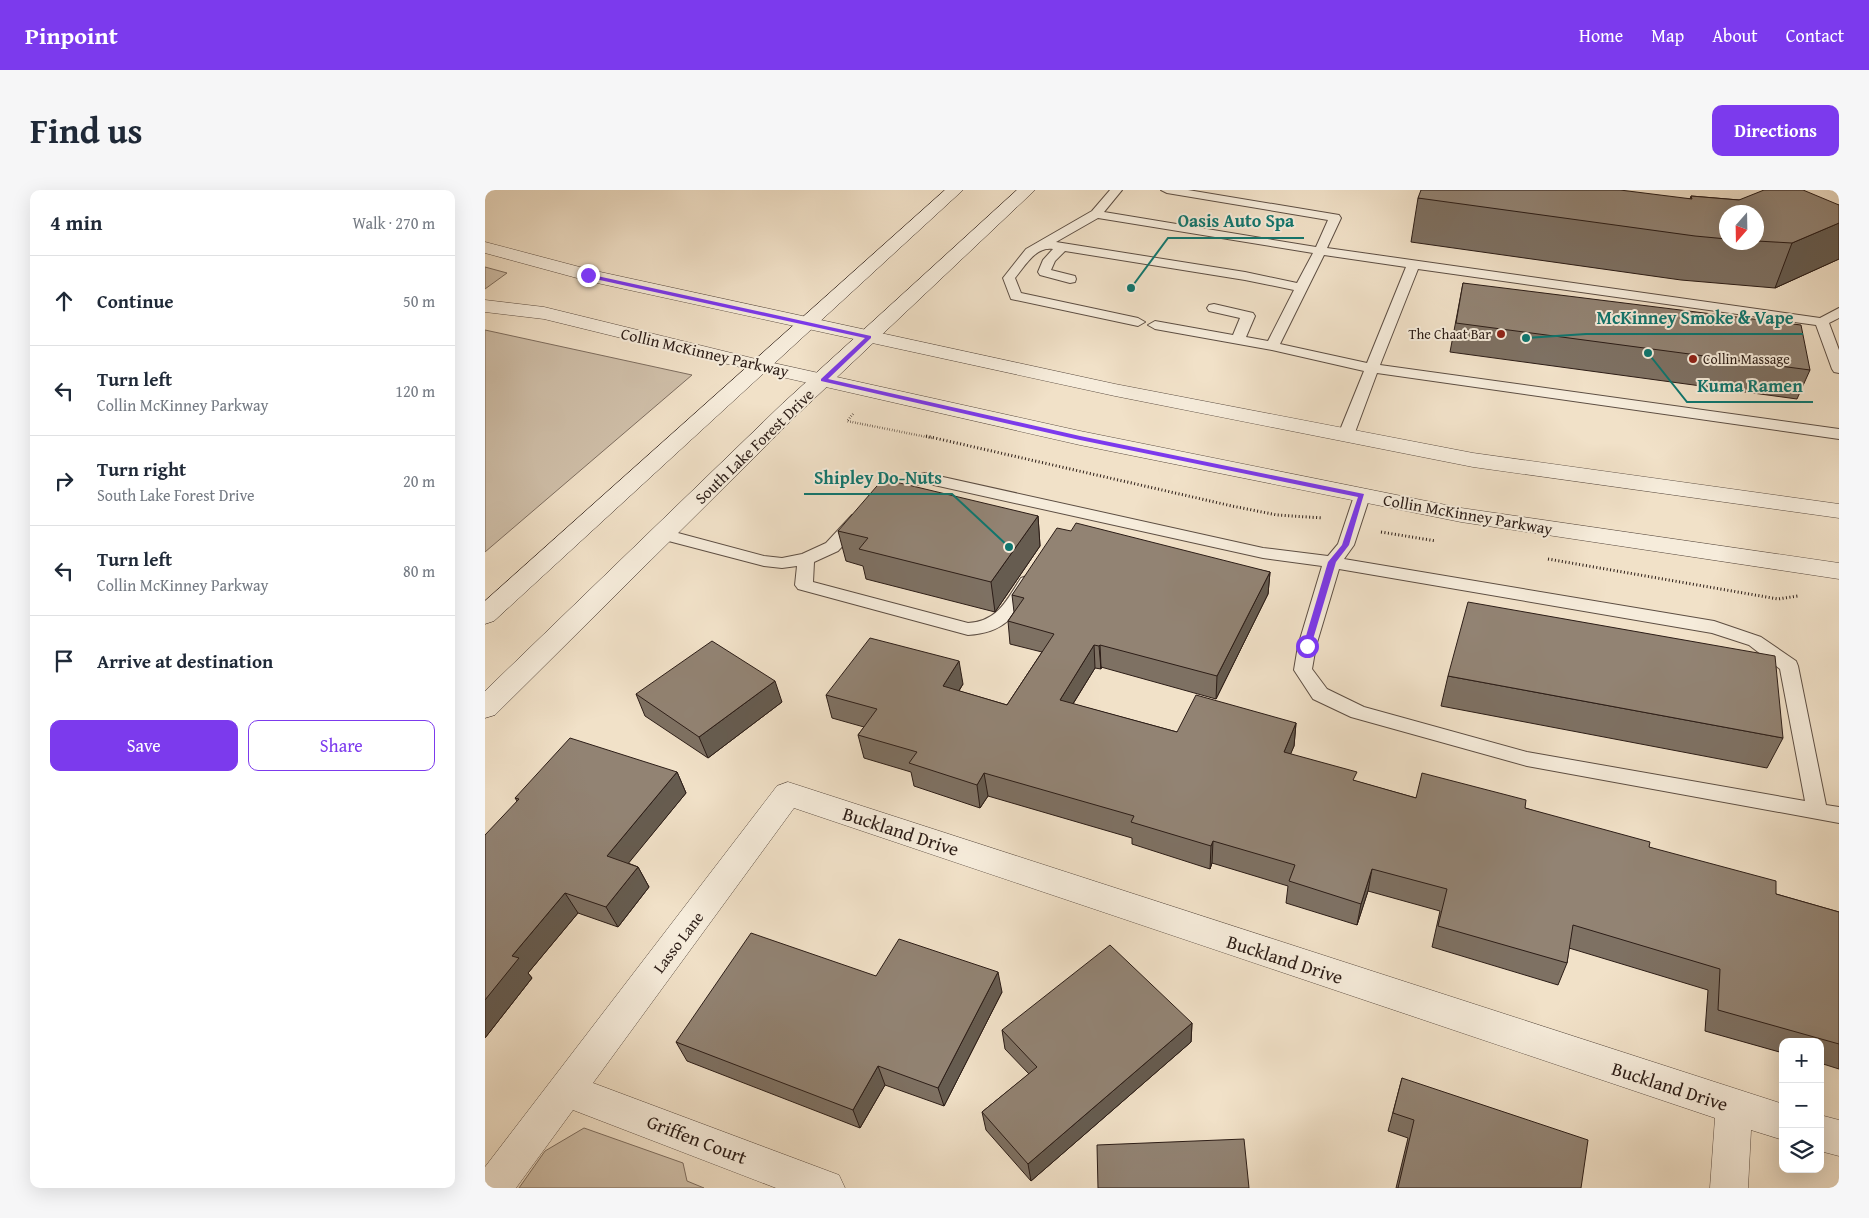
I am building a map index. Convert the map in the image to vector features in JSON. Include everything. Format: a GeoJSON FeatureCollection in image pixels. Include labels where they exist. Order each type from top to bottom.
{"type":"FeatureCollection","features":[{"type":"Feature","properties":{"kind":"street"},"geometry":{"type":"LineString","coordinates":[[485,614],[955,190]]}},
{"type":"Feature","properties":{"kind":"street","name":"South Lake Forest Drive"},"geometry":{"type":"LineString","coordinates":[[485,708],[790,409],[1027,190]]}},
{"type":"Feature","properties":{"kind":"street"},"geometry":{"type":"LineString","coordinates":[[485,248],[588,275],[809,323],[876,330],[1161,383],[1314,429],[1473,460],[1839,511]]}},
{"type":"Feature","properties":{"kind":"street","name":"Collin McKinney Parkway"},"geometry":{"type":"LineString","coordinates":[[485,306],[544,313],[760,366],[1080,438],[1362,496],[1461,515],[1839,571]]}},
{"type":"Feature","properties":{"kind":"street","name":"Lasso Lane"},"geometry":{"type":"LineString","coordinates":[[493,1188],[788,794]]}},
{"type":"Feature","properties":{"kind":"street","name":"Buckland Drive"},"geometry":{"type":"LineString","coordinates":[[788,794],[1779,1121]]}},
{"type":"Feature","properties":{"kind":"street","name":"Griffen Court"},"geometry":{"type":"LineString","coordinates":[[567,1091],[826,1188]]}},
{"type":"Feature","properties":{"kind":"street"},"geometry":{"type":"LineString","coordinates":[[1729,1188],[1734,1107]]}},
{"type":"Feature","properties":{"kind":"street"},"geometry":{"type":"LineString","coordinates":[[1824,1133],[1839,1138]]}},
{"type":"Feature","properties":{"kind":"lane"},"geometry":{"type":"LineString","coordinates":[[1117,190],[1097,214],[1030,252],[1009,278],[1016,296],[1138,322]]}},
{"type":"Feature","properties":{"kind":"lane"},"geometry":{"type":"LineString","coordinates":[[1167,190],[1335,218],[1273,346]]}},
{"type":"Feature","properties":{"kind":"lane"},"geometry":{"type":"LineString","coordinates":[[1097,214],[1320,251],[1822,322],[1839,312]]}},
{"type":"Feature","properties":{"kind":"lane"},"geometry":{"type":"LineString","coordinates":[[1044,244],[1245,276],[1302,288]]}},
{"type":"Feature","properties":{"kind":"lane"},"geometry":{"type":"LineString","coordinates":[[1062,247],[1049,260],[1043,272],[1070,280]]}},
{"type":"Feature","properties":{"kind":"lane"},"geometry":{"type":"LineString","coordinates":[[1346,435],[1413,264]]}},
{"type":"Feature","properties":{"kind":"lane"},"geometry":{"type":"LineString","coordinates":[[1214,308],[1247,316],[1238,340]]}},
{"type":"Feature","properties":{"kind":"lane"},"geometry":{"type":"LineString","coordinates":[[1822,322],[1839,369]]}},
{"type":"Feature","properties":{"kind":"lane"},"geometry":{"type":"LineString","coordinates":[[1155,325],[1273,346],[1372,368],[1839,434]]}},
{"type":"Feature","properties":{"kind":"lane"},"geometry":{"type":"LineString","coordinates":[[663,534],[764,562],[782,563],[806,559],[832,546],[880,495],[901,484],[925,478],[1073,513],[1263,554],[1332,562],[1714,627],[1755,641],[1789,666],[1817,811]]}},
{"type":"Feature","properties":{"kind":"lane"},"geometry":{"type":"LineString","coordinates":[[1362,496],[1346,545],[1332,562],[1307,646],[1303,670],[1320,694],[1358,712],[1527,759],[1839,815]]}},
{"type":"Feature","properties":{"kind":"lane"},"geometry":{"type":"LineString","coordinates":[[1063,529],[1073,513]]}},
{"type":"Feature","properties":{"kind":"lane"},"geometry":{"type":"LineString","coordinates":[[806,559],[804,585],[968,629],[980,629],[994,625],[1004,617],[1036,569]]}},
{"type":"Feature","properties":{"kind":"shaded area"},"geometry":{"type":"Polygon","coordinates":[[[485,267],[507,273],[485,289],[485,267]]]}},
{"type":"Feature","properties":{"kind":"shaded area"},"geometry":{"type":"Polygon","coordinates":[[[485,330],[692,375],[485,552],[485,330]]]}},
{"type":"Feature","properties":{"kind":"shaded area"},"geometry":{"type":"Polygon","coordinates":[[[584,1128],[683,1163],[687,1181],[704,1188],[519,1188],[545,1151],[584,1128]]]}},
{"type":"Feature","properties":{"kind":"building"},"geometry":{"type":"Polygon","coordinates":[[[1421,190],[1620,190],[1692,199],[1691,196],[1739,200],[1764,190],[1803,190],[1839,205],[1839,223],[1792,243],[1764,241],[1764,205],[1719,205],[1719,238],[1418,198],[1421,190]]]}},
{"type":"Feature","properties":{"kind":"building"},"geometry":{"type":"Polygon","coordinates":[[[1463,283],[1801,325],[1810,370],[1456,323],[1463,283]]]}},
{"type":"Feature","properties":{"kind":"building"},"geometry":{"type":"Polygon","coordinates":[[[883,479],[1038,516],[991,582],[859,549],[868,538],[838,531],[883,479]]]}},
{"type":"Feature","properties":{"kind":"building"},"geometry":{"type":"Polygon","coordinates":[[[1076,523],[1270,572],[1217,676],[1094,645],[1060,700],[1177,732],[1196,695],[1296,723],[1284,752],[1357,772],[1353,780],[1416,798],[1422,773],[1526,800],[1525,808],[1650,842],[1649,847],[1776,881],[1776,894],[1839,912],[1839,1044],[1824,1040],[1824,1038],[1818,1038],[1718,1010],[1720,969],[1573,925],[1567,963],[1438,926],[1447,889],[1372,869],[1361,904],[1289,881],[1295,865],[1213,841],[1211,846],[1131,822],[1134,816],[984,773],[977,785],[909,763],[917,752],[858,735],[877,709],[826,695],[870,638],[959,661],[943,686],[1007,705],[1054,634],[1008,621],[1024,598],[1012,595],[1057,528],[1071,531],[1076,523]]]}},
{"type":"Feature","properties":{"kind":"building"},"geometry":{"type":"Polygon","coordinates":[[[1468,602],[1775,656],[1783,738],[1448,676],[1468,602]]]}},
{"type":"Feature","properties":{"kind":"building"},"geometry":{"type":"Polygon","coordinates":[[[712,641],[775,681],[699,737],[636,694],[712,641]]]}},
{"type":"Feature","properties":{"kind":"building"},"geometry":{"type":"Polygon","coordinates":[[[570,738],[677,772],[607,856],[638,867],[606,907],[565,893],[512,956],[519,958],[485,1000],[485,835],[519,799],[515,798],[570,738]]]}},
{"type":"Feature","properties":{"kind":"building"},"geometry":{"type":"Polygon","coordinates":[[[751,933],[876,976],[899,939],[998,972],[938,1088],[878,1066],[853,1110],[676,1042],[751,933]]]}},
{"type":"Feature","properties":{"kind":"building"},"geometry":{"type":"Polygon","coordinates":[[[1110,945],[1192,1023],[1028,1164],[982,1112],[1037,1067],[1002,1030],[1110,945]]]}},
{"type":"Feature","properties":{"kind":"building"},"geometry":{"type":"Polygon","coordinates":[[[1402,1078],[1588,1140],[1581,1188],[1398,1188],[1414,1120],[1393,1113],[1402,1078]]]}},
{"type":"Feature","properties":{"kind":"building"},"geometry":{"type":"Polygon","coordinates":[[[1244,1139],[1249,1188],[1098,1188],[1097,1145],[1244,1139]]]}},
{"type":"Feature","properties":{"kind":"place","name":"Oasis Auto Spa"},"geometry":{"type":"Point","coordinates":[1131,288]}},
{"type":"Feature","properties":{"kind":"place","name":"The Chaat Bar"},"geometry":{"type":"Point","coordinates":[1501,334]}},
{"type":"Feature","properties":{"kind":"place","name":"McKinney Smoke & Vape"},"geometry":{"type":"Point","coordinates":[1526,338]}},
{"type":"Feature","properties":{"kind":"place","name":"Kuma Ramen"},"geometry":{"type":"Point","coordinates":[1648,353]}},
{"type":"Feature","properties":{"kind":"place","name":"Collin Massage"},"geometry":{"type":"Point","coordinates":[1693,359]}},
{"type":"Feature","properties":{"kind":"place","name":"Shipley Do-Nuts"},"geometry":{"type":"Point","coordinates":[1009,547]}},
{"type":"Feature","properties":{"kind":"route"},"geometry":{"type":"LineString","coordinates":[[588,275],[869,337],[823,380],[969,411],[1080,438],[1362,496],[1346,545],[1332,562],[1307,646]]}}]}
